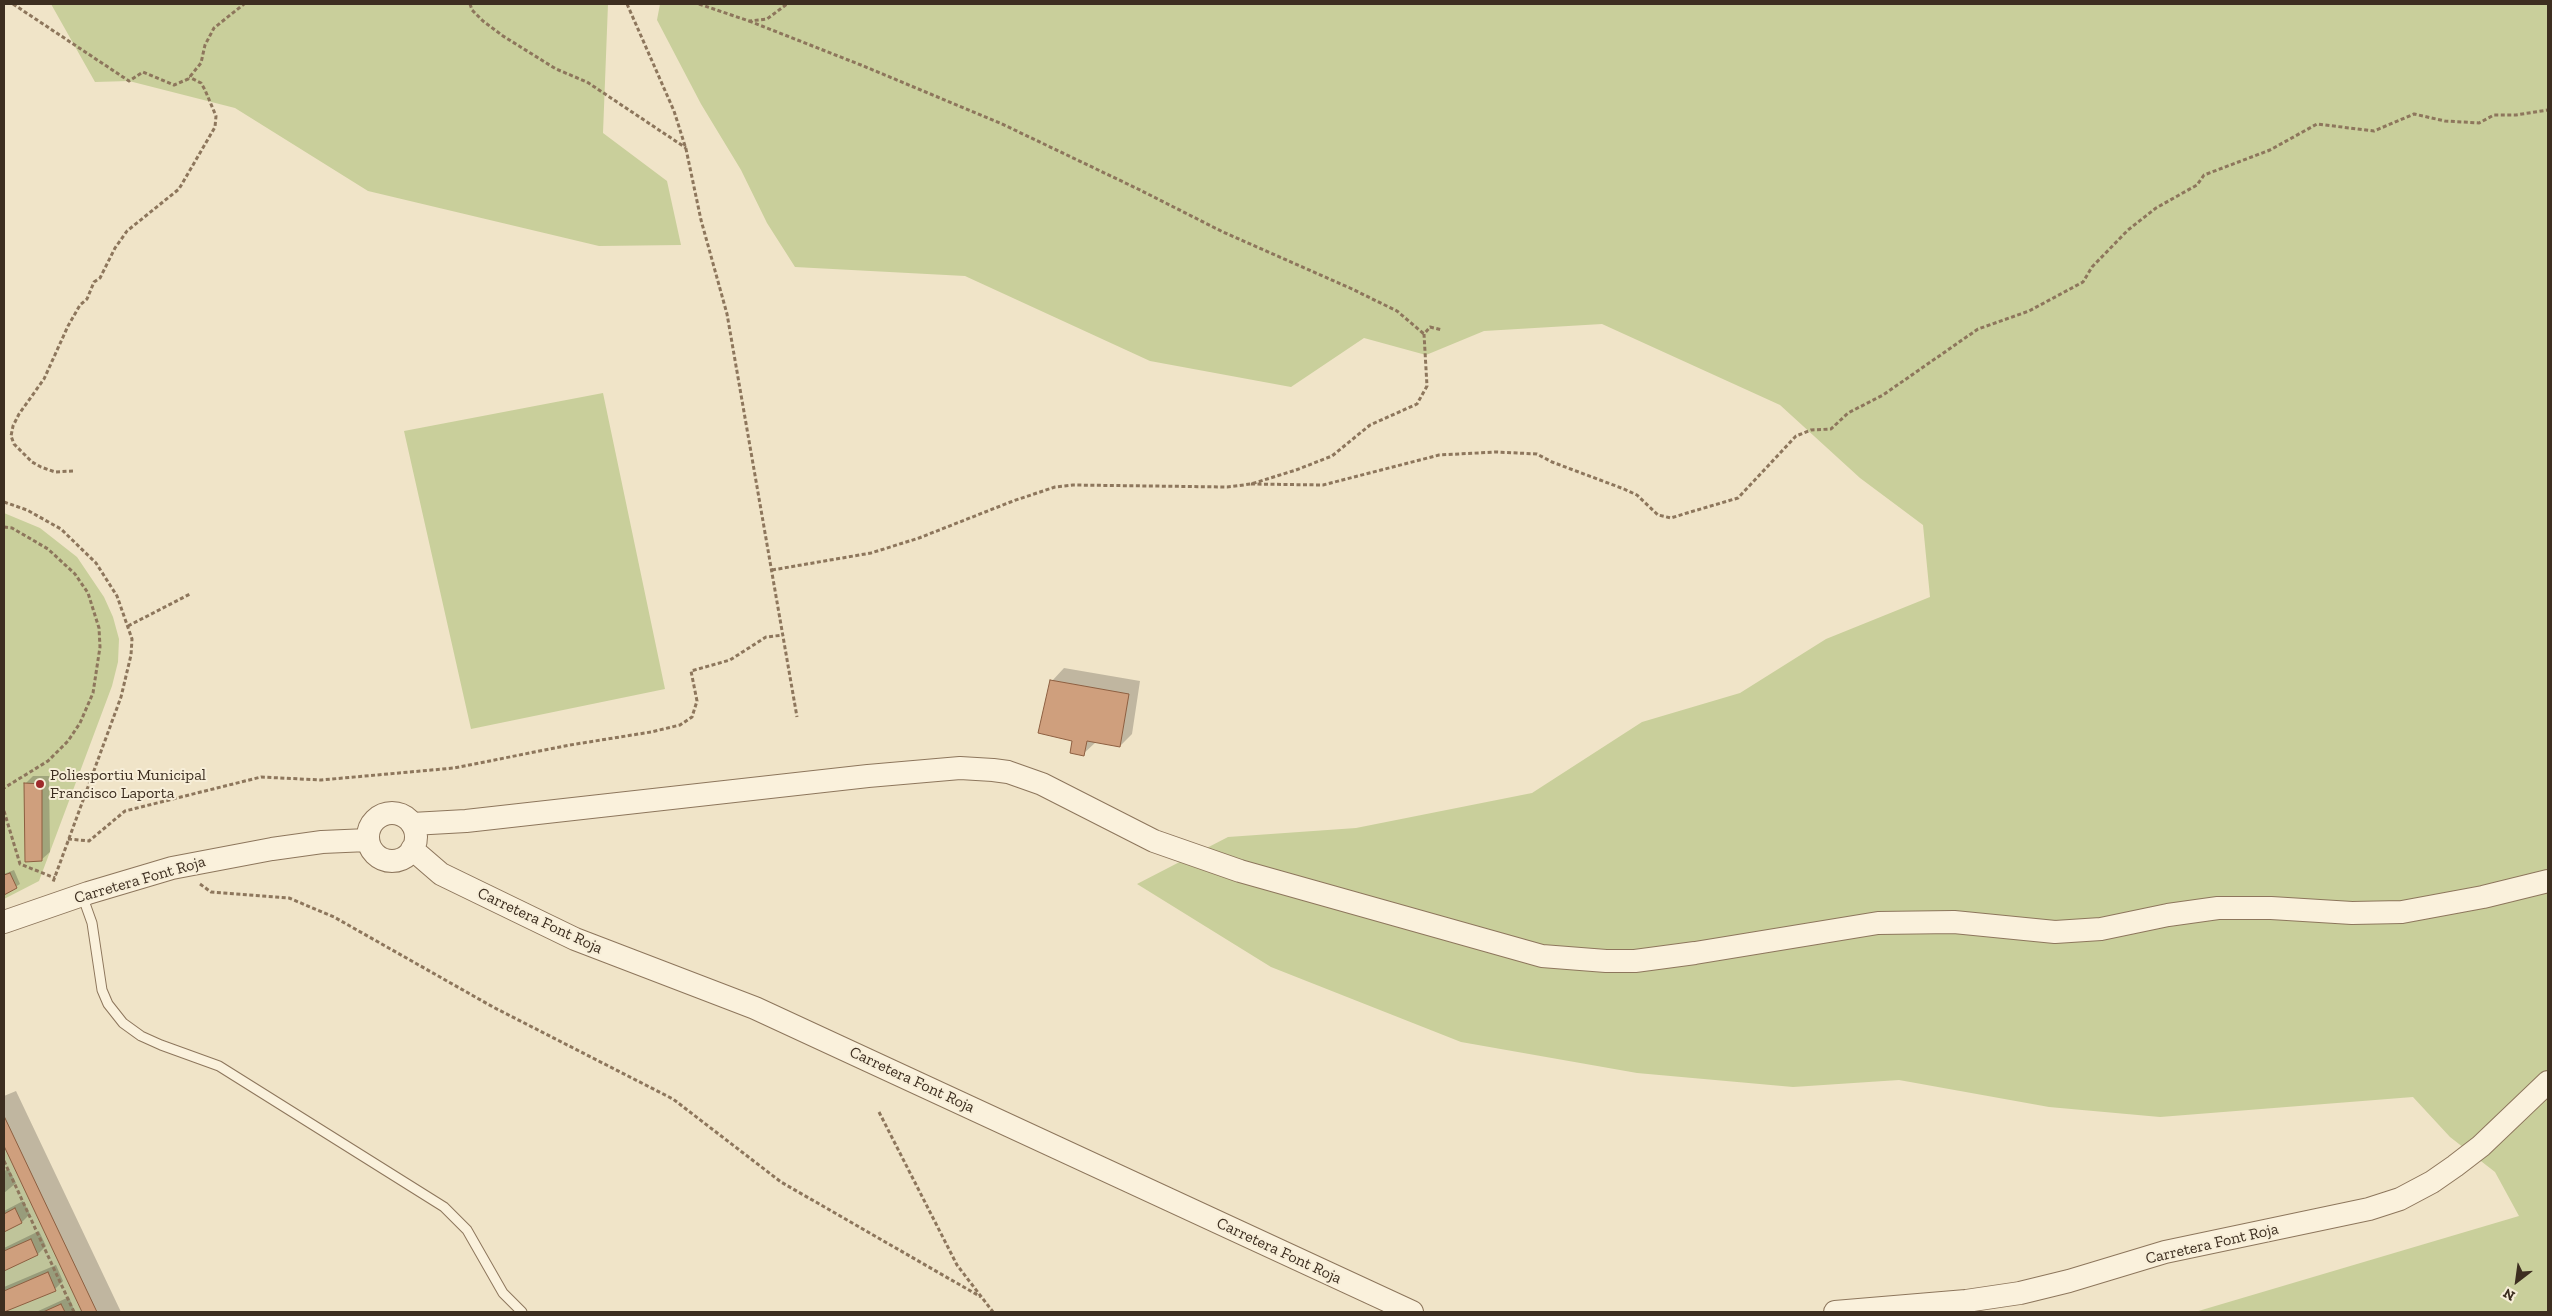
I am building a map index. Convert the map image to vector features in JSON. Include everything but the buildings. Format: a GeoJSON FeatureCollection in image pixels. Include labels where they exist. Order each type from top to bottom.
{"type":"FeatureCollection","features":[{"type":"Feature","properties":{"kind":"street"},"geometry":{"type":"LineString","coordinates":[[412,824],[466,821],[886,774],[960,768],[993,770],[1008,772],[1042,784],[1154,841],[1240,871],[1542,956],[1606,961],[1666,957],[1878,923],[1954,922],[2055,932],[2101,928],[2168,915],[2218,908],[2271,908],[2352,913],[2402,912],[2548,881]]}},
{"type":"Feature","properties":{"kind":"street"},"geometry":{"type":"LineString","coordinates":[[384,814],[399,814],[412,824],[415,837],[412,849],[401,859],[387,860],[374,853],[368,840],[372,824],[384,814]]}},
{"type":"Feature","properties":{"kind":"street","name":"Carretera Font Roja"},"geometry":{"type":"LineString","coordinates":[[4,922],[82,895],[172,868],[272,848],[322,842],[368,840]]}},
{"type":"Feature","properties":{"kind":"street","name":"Carretera Font Roja"},"geometry":{"type":"LineString","coordinates":[[412,849],[441,874],[575,939],[755,1008],[1412,1312]]}},
{"type":"Feature","properties":{"kind":"street","name":"Carretera Font Roja"},"geometry":{"type":"LineString","coordinates":[[1835,1312],[1966,1302],[2020,1293],[2069,1281],[2165,1252],[2370,1209],[2400,1199],[2432,1182],[2455,1166],[2481,1146],[2548,1082]]}},
{"type":"Feature","properties":{"kind":"lane"},"geometry":{"type":"LineString","coordinates":[[82,895],[92,923],[102,990],[108,1004],[123,1024],[141,1036],[161,1045],[219,1066],[444,1208],[467,1230],[503,1293],[522,1312]]}},
{"type":"Feature","properties":{"kind":"path"},"geometry":{"type":"LineString","coordinates":[[13,4],[129,81],[143,72],[174,85],[190,77],[200,64],[205,45],[214,28],[244,4]]}},
{"type":"Feature","properties":{"kind":"path"},"geometry":{"type":"LineString","coordinates":[[470,4],[472,10],[483,21],[503,36],[556,69],[588,82],[686,149]]}},
{"type":"Feature","properties":{"kind":"path"},"geometry":{"type":"LineString","coordinates":[[627,4],[674,112],[686,149],[701,220],[727,314],[797,717]]}},
{"type":"Feature","properties":{"kind":"path"},"geometry":{"type":"LineString","coordinates":[[699,4],[843,57],[1000,123],[1223,232],[1397,311],[1424,334]]}},
{"type":"Feature","properties":{"kind":"path"},"geometry":{"type":"LineString","coordinates":[[749,21],[767,18],[787,4]]}},
{"type":"Feature","properties":{"kind":"path"},"geometry":{"type":"LineString","coordinates":[[73,471],[56,472],[41,468],[27,458],[14,444],[11,436],[13,426],[19,414],[44,379],[68,326],[80,305],[87,299],[94,282],[100,278],[127,231],[179,189],[215,127],[216,116],[206,90],[201,83],[190,77]]}},
{"type":"Feature","properties":{"kind":"path"},"geometry":{"type":"LineString","coordinates":[[772,570],[871,554],[919,538],[1013,500],[1055,487],[1073,485],[1227,487],[1251,484],[1323,485],[1439,455],[1496,452],[1537,454],[1552,462],[1637,495],[1658,515],[1671,518],[1738,498],[1796,436],[1811,430],[1831,428],[1848,414],[1883,395],[1978,329],[2036,308],[2083,282],[2092,267],[2128,230],[2156,208],[2197,185],[2204,175],[2270,150],[2317,124],[2374,131],[2414,114],[2446,121],[2479,122],[2494,115],[2516,115],[2548,110]]}},
{"type":"Feature","properties":{"kind":"path"},"geometry":{"type":"LineString","coordinates":[[1251,484],[1332,456],[1370,425],[1417,404],[1427,386],[1424,334],[1430,327],[1442,330]]}},
{"type":"Feature","properties":{"kind":"path"},"geometry":{"type":"LineString","coordinates":[[4,502],[27,510],[61,529],[96,563],[117,596],[132,639],[131,655],[120,697],[54,878],[47,907]]}},
{"type":"Feature","properties":{"kind":"path"},"geometry":{"type":"LineString","coordinates":[[4,527],[12,528],[48,549],[75,574],[88,593],[99,628],[100,647],[93,693],[80,723],[68,741],[48,761],[4,788]]}},
{"type":"Feature","properties":{"kind":"path"},"geometry":{"type":"LineString","coordinates":[[128,626],[190,594]]}},
{"type":"Feature","properties":{"kind":"path"},"geometry":{"type":"LineString","coordinates":[[68,839],[89,841],[125,811],[261,777],[321,780],[454,768],[570,744],[651,732],[680,725],[692,717],[697,701],[691,671],[730,660],[766,637],[783,635]]}},
{"type":"Feature","properties":{"kind":"path"},"geometry":{"type":"LineString","coordinates":[[4,811],[20,864],[54,878]]}},
{"type":"Feature","properties":{"kind":"path"},"geometry":{"type":"LineString","coordinates":[[172,868],[194,879],[211,892],[289,898],[334,917],[493,1007],[673,1099],[781,1182],[981,1297]]}},
{"type":"Feature","properties":{"kind":"path"},"geometry":{"type":"LineString","coordinates":[[879,1112],[957,1265],[993,1312]]}},
{"type":"Feature","properties":{"kind":"path"},"geometry":{"type":"LineString","coordinates":[[4,1161],[74,1312]]}},
{"type":"Feature","properties":{"kind":"green space"},"geometry":{"type":"Polygon","coordinates":[[[51,4],[608,4],[603,133],[667,181],[681,245],[599,246],[368,191],[235,108],[129,81],[95,82],[51,4]]]}},
{"type":"Feature","properties":{"kind":"green space"},"geometry":{"type":"Polygon","coordinates":[[[660,4],[2548,4],[2548,1312],[2195,1312],[2519,1216],[2495,1172],[2450,1137],[2413,1097],[2160,1117],[2049,1107],[1899,1080],[1793,1087],[1637,1073],[1461,1042],[1271,967],[1137,884],[1228,837],[1356,828],[1532,793],[1642,722],[1740,693],[1826,639],[1930,597],[1923,525],[1860,478],[1780,405],[1602,324],[1484,331],[1426,355],[1364,338],[1291,387],[1150,361],[965,276],[795,267],[767,223],[741,170],[701,104],[657,20],[660,4]]]}},
{"type":"Feature","properties":{"kind":"green space"},"geometry":{"type":"Polygon","coordinates":[[[603,393],[665,689],[471,729],[404,431],[603,393]]]}},
{"type":"Feature","properties":{"kind":"green space","name":"Poliesportiu Municipal Francisco Laporta"},"geometry":{"type":"Polygon","coordinates":[[[4,513],[40,528],[77,557],[104,597],[113,617],[119,639],[118,662],[112,686],[39,881],[4,899],[4,513]]]}},
{"type":"Feature","properties":{"kind":"green space"},"geometry":{"type":"Polygon","coordinates":[[[4,1116],[97,1312],[4,1312],[4,1116]]]}},
{"type":"Feature","properties":{"kind":"place","name":"Poliesportiu Municipal Francisco Laporta"},"geometry":{"type":"Point","coordinates":[40,784]}}]}
